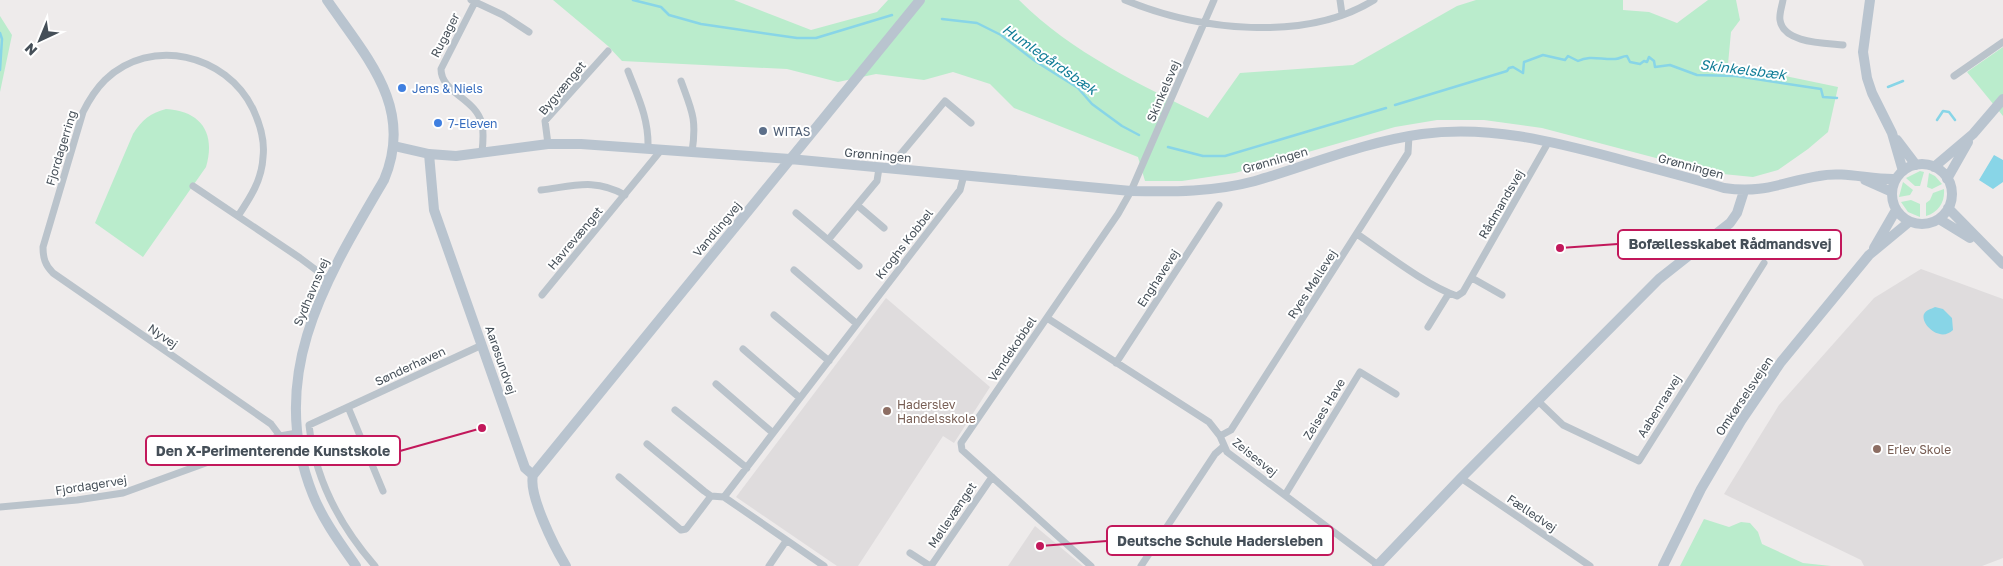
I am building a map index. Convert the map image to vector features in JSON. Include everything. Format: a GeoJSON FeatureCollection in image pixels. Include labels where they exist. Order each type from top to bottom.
{"type":"FeatureCollection","features":[{"type":"Feature","properties":{"kind":"street","name":"Sydhavnsvej"},"geometry":{"type":"LineString","coordinates":[[327,0],[378,76],[389,99],[393,114],[394,146],[391,163],[384,180],[328,279],[312,315],[298,375],[297,433],[305,475],[329,526],[356,566]]}},
{"type":"Feature","properties":{"kind":"street","name":"Vandlingvej"},"geometry":{"type":"LineString","coordinates":[[533,475],[920,0]]}},
{"type":"Feature","properties":{"kind":"street"},"geometry":{"type":"LineString","coordinates":[[1125,0],[1172,17],[1245,28],[1309,24],[1342,14],[1374,0]]}},
{"type":"Feature","properties":{"kind":"street","name":"Skinkelsvej"},"geometry":{"type":"LineString","coordinates":[[1131,191],[1214,0]]}},
{"type":"Feature","properties":{"kind":"street"},"geometry":{"type":"LineString","coordinates":[[1340,0],[1342,14]]}},
{"type":"Feature","properties":{"kind":"street"},"geometry":{"type":"LineString","coordinates":[[1783,0],[1780,20],[1784,32],[1793,38],[1843,46]]}},
{"type":"Feature","properties":{"kind":"street"},"geometry":{"type":"LineString","coordinates":[[1870,0],[1863,52],[1867,78],[1872,93],[1892,133],[1916,165]]}},
{"type":"Feature","properties":{"kind":"street","name":"Rugager"},"geometry":{"type":"LineString","coordinates":[[482,152],[482,123],[475,109],[444,83],[441,77],[441,69],[473,1],[503,15],[529,32]]}},
{"type":"Feature","properties":{"kind":"street"},"geometry":{"type":"LineString","coordinates":[[1954,76],[2003,42]]}},
{"type":"Feature","properties":{"kind":"street","name":"Bygvænget"},"geometry":{"type":"LineString","coordinates":[[548,144],[545,121],[608,51]]}},
{"type":"Feature","properties":{"kind":"street","name":"Fjordagerring"},"geometry":{"type":"LineString","coordinates":[[43,248],[83,112],[92,94],[118,71],[133,62],[150,57],[183,56],[200,61],[218,69],[234,82],[246,96],[257,118],[263,139],[263,158],[253,194],[238,216]]}},
{"type":"Feature","properties":{"kind":"street"},"geometry":{"type":"LineString","coordinates":[[628,71],[646,123],[648,148]]}},
{"type":"Feature","properties":{"kind":"street"},"geometry":{"type":"LineString","coordinates":[[681,81],[694,116],[696,130],[692,152]]}},
{"type":"Feature","properties":{"kind":"street"},"geometry":{"type":"LineString","coordinates":[[1934,167],[1973,134],[2003,99]]}},
{"type":"Feature","properties":{"kind":"street"},"geometry":{"type":"LineString","coordinates":[[896,169],[899,156],[945,100],[971,123]]}},
{"type":"Feature","properties":{"kind":"street","name":"Grønningen"},"geometry":{"type":"LineString","coordinates":[[394,146],[429,154],[456,156],[548,144],[581,144],[790,159],[1131,191],[1190,191],[1237,184],[1384,141],[1409,136],[1461,132],[1495,132],[1549,141],[1724,188],[1744,191],[1772,188],[1820,175],[1900,175]]}},
{"type":"Feature","properties":{"kind":"street"},"geometry":{"type":"LineString","coordinates":[[1892,133],[1900,175]]}},
{"type":"Feature","properties":{"kind":"street"},"geometry":{"type":"LineString","coordinates":[[1947,179],[1973,134]]}},
{"type":"Feature","properties":{"kind":"street","name":"Ryes Møllevej"},"geometry":{"type":"LineString","coordinates":[[1220,436],[1231,430],[1357,234],[1408,153],[1409,136]]}},
{"type":"Feature","properties":{"kind":"street","name":"Rådmandsvej"},"geometry":{"type":"LineString","coordinates":[[1449,293],[1458,296],[1463,292],[1549,141]]}},
{"type":"Feature","properties":{"kind":"street","name":"Havrevænget"},"geometry":{"type":"LineString","coordinates":[[542,295],[662,149]]}},
{"type":"Feature","properties":{"kind":"street","name":"Aarøsundvej"},"geometry":{"type":"LineString","coordinates":[[429,154],[434,210],[525,468],[533,475],[532,487],[544,523],[566,566]]}},
{"type":"Feature","properties":{"kind":"street"},"geometry":{"type":"LineString","coordinates":[[1916,165],[1934,167],[1947,179],[1951,197],[1948,208],[1939,218],[1925,224],[1909,222],[1896,210],[1892,192],[1900,175],[1916,165]]}},
{"type":"Feature","properties":{"kind":"street"},"geometry":{"type":"LineString","coordinates":[[828,240],[877,181],[879,168]]}},
{"type":"Feature","properties":{"kind":"street","name":"Kroghs Kobbel"},"geometry":{"type":"LineString","coordinates":[[724,497],[960,190],[964,175]]}},
{"type":"Feature","properties":{"kind":"street","name":"Grønningen"},"geometry":{"type":"LineString","coordinates":[[1855,176],[1892,192]]}},
{"type":"Feature","properties":{"kind":"street"},"geometry":{"type":"LineString","coordinates":[[541,190],[592,184],[603,185],[625,196]]}},
{"type":"Feature","properties":{"kind":"street"},"geometry":{"type":"LineString","coordinates":[[193,186],[328,279]]}},
{"type":"Feature","properties":{"kind":"street","name":"Vendekobbel"},"geometry":{"type":"LineString","coordinates":[[1091,566],[962,450],[961,442],[1118,214],[1131,191]]}},
{"type":"Feature","properties":{"kind":"street"},"geometry":{"type":"LineString","coordinates":[[1378,566],[1461,478],[1659,279],[1730,223],[1738,213],[1744,191]]}},
{"type":"Feature","properties":{"kind":"street"},"geometry":{"type":"LineString","coordinates":[[857,205],[884,228]]}},
{"type":"Feature","properties":{"kind":"street","name":"Enghavevej"},"geometry":{"type":"LineString","coordinates":[[1116,364],[1219,205]]}},
{"type":"Feature","properties":{"kind":"street"},"geometry":{"type":"LineString","coordinates":[[1948,208],[2003,264]]}},
{"type":"Feature","properties":{"kind":"street","name":"Omkørselsvejen"},"geometry":{"type":"LineString","coordinates":[[1663,566],[1701,489],[1741,421],[1782,362],[1869,255],[1896,210]]}},
{"type":"Feature","properties":{"kind":"street"},"geometry":{"type":"LineString","coordinates":[[796,213],[859,266]]}},
{"type":"Feature","properties":{"kind":"street"},"geometry":{"type":"LineString","coordinates":[[1939,218],[1986,248]]}},
{"type":"Feature","properties":{"kind":"street","name":"Omkørselsvejen"},"geometry":{"type":"LineString","coordinates":[[1869,255],[1909,222]]}},
{"type":"Feature","properties":{"kind":"street"},"geometry":{"type":"LineString","coordinates":[[1357,234],[1449,293],[1428,327]]}},
{"type":"Feature","properties":{"kind":"street","name":"Nyvej"},"geometry":{"type":"LineString","coordinates":[[43,248],[44,262],[52,273],[271,424],[280,436]]}},
{"type":"Feature","properties":{"kind":"street","name":"Aabenraavej"},"geometry":{"type":"LineString","coordinates":[[1538,401],[1563,425],[1639,461],[1764,263]]}},
{"type":"Feature","properties":{"kind":"street"},"geometry":{"type":"LineString","coordinates":[[794,270],[857,324]]}},
{"type":"Feature","properties":{"kind":"street"},"geometry":{"type":"LineString","coordinates":[[1472,278],[1502,296]]}},
{"type":"Feature","properties":{"kind":"street"},"geometry":{"type":"LineString","coordinates":[[774,315],[829,361]]}},
{"type":"Feature","properties":{"kind":"street","name":"Zeisesvej"},"geometry":{"type":"LineString","coordinates":[[1047,318],[1209,422],[1220,436],[1227,452],[1378,566]]}},
{"type":"Feature","properties":{"kind":"street","name":"Sønderhaven"},"geometry":{"type":"LineString","coordinates":[[375,566],[348,530],[327,494],[317,466],[310,425],[482,345]]}},
{"type":"Feature","properties":{"kind":"street"},"geometry":{"type":"LineString","coordinates":[[742,350],[800,398]]}},
{"type":"Feature","properties":{"kind":"street","name":"Zeises Have"},"geometry":{"type":"LineString","coordinates":[[1285,495],[1360,372],[1396,394]]}},
{"type":"Feature","properties":{"kind":"street"},"geometry":{"type":"LineString","coordinates":[[716,384],[773,433]]}},
{"type":"Feature","properties":{"kind":"street"},"geometry":{"type":"LineString","coordinates":[[348,407],[383,491]]}},
{"type":"Feature","properties":{"kind":"street"},"geometry":{"type":"LineString","coordinates":[[675,410],[747,468]]}},
{"type":"Feature","properties":{"kind":"street","name":"Fjordagervej"},"geometry":{"type":"LineString","coordinates":[[0,507],[77,500],[123,493],[280,436],[297,433]]}},
{"type":"Feature","properties":{"kind":"street"},"geometry":{"type":"LineString","coordinates":[[647,444],[711,496],[724,497],[824,566]]}},
{"type":"Feature","properties":{"kind":"street"},"geometry":{"type":"LineString","coordinates":[[1141,566],[1215,454],[1224,447]]}},
{"type":"Feature","properties":{"kind":"street"},"geometry":{"type":"LineString","coordinates":[[618,477],[681,530],[686,530],[711,496]]}},
{"type":"Feature","properties":{"kind":"street","name":"Møllevænget"},"geometry":{"type":"LineString","coordinates":[[910,553],[930,566],[992,477]]}},
{"type":"Feature","properties":{"kind":"street","name":"Fælledvej"},"geometry":{"type":"LineString","coordinates":[[1461,478],[1590,566]]}},
{"type":"Feature","properties":{"kind":"street"},"geometry":{"type":"LineString","coordinates":[[769,566],[786,540]]}},
{"type":"Feature","properties":{"kind":"shaded area","name":"Erlev Skole"},"geometry":{"type":"Polygon","coordinates":[[[1921,269],[2003,299],[2003,558],[1982,566],[1864,566],[1861,560],[1724,494],[1779,405],[1874,298],[1921,269]]]}},
{"type":"Feature","properties":{"kind":"shaded area","name":"Haderslev Handelsskole"},"geometry":{"type":"Polygon","coordinates":[[[886,298],[990,387],[954,443],[943,436],[858,566],[837,566],[736,497],[886,298]]]}},
{"type":"Feature","properties":{"kind":"shaded area"},"geometry":{"type":"Polygon","coordinates":[[[1035,526],[1083,566],[1008,566],[1035,526]]]}},
{"type":"Feature","properties":{"kind":"green space"},"geometry":{"type":"Polygon","coordinates":[[[553,0],[734,0],[811,30],[877,12],[888,0],[1019,0],[1061,36],[1084,52],[1133,80],[1208,118],[1240,73],[1353,65],[1457,6],[1476,0],[1623,0],[1623,10],[1649,12],[1677,23],[1708,0],[1736,0],[1740,20],[1731,32],[1728,64],[1838,87],[1828,132],[1778,170],[1753,177],[1713,173],[1542,128],[1484,120],[1437,120],[1395,127],[1235,173],[1182,181],[1145,181],[1138,157],[1014,108],[990,84],[953,72],[924,80],[876,74],[838,82],[787,69],[622,61],[608,46],[553,0]]]}},
{"type":"Feature","properties":{"kind":"green space"},"geometry":{"type":"Polygon","coordinates":[[[0,16],[12,35],[0,92],[0,16]]]}},
{"type":"Feature","properties":{"kind":"green space"},"geometry":{"type":"Polygon","coordinates":[[[2003,47],[2003,116],[1967,72],[2003,47]]]}},
{"type":"Feature","properties":{"kind":"green space"},"geometry":{"type":"Polygon","coordinates":[[[166,109],[188,114],[197,119],[207,134],[209,155],[206,167],[143,257],[95,223],[133,134],[147,118],[166,109]]]}},
{"type":"Feature","properties":{"kind":"green space"},"geometry":{"type":"Polygon","coordinates":[[[1920,171],[1924,172],[1920,186],[1915,186],[1906,178],[1920,171]]]}},
{"type":"Feature","properties":{"kind":"green space"},"geometry":{"type":"Polygon","coordinates":[[[1929,173],[1935,176],[1942,184],[1932,189],[1927,187],[1929,173]]]}},
{"type":"Feature","properties":{"kind":"green space"},"geometry":{"type":"Polygon","coordinates":[[[1903,182],[1913,190],[1910,195],[1899,197],[1903,182]]]}},
{"type":"Feature","properties":{"kind":"green space"},"geometry":{"type":"Polygon","coordinates":[[[1944,189],[1942,202],[1938,209],[1926,216],[1926,203],[1930,200],[1933,193],[1944,189]]]}},
{"type":"Feature","properties":{"kind":"green space"},"geometry":{"type":"Polygon","coordinates":[[[1911,200],[1920,204],[1920,217],[1908,212],[1901,202],[1911,200]]]}},
{"type":"Feature","properties":{"kind":"green space"},"geometry":{"type":"Polygon","coordinates":[[[1704,519],[1729,527],[1741,522],[1750,523],[1758,532],[1762,544],[1803,563],[1831,566],[1680,566],[1704,519]]]}},
{"type":"Feature","properties":{"kind":"water"},"geometry":{"type":"Polygon","coordinates":[[[1994,155],[2003,160],[2003,182],[1993,189],[1979,180],[1994,155]]]}},
{"type":"Feature","properties":{"kind":"water"},"geometry":{"type":"Polygon","coordinates":[[[1935,307],[1943,309],[1952,318],[1953,330],[1942,334],[1932,331],[1928,327],[1925,323],[1924,314],[1935,307]]]}},
{"type":"Feature","properties":{"kind":"waterway","name":"Humlegårdsbæk"},"geometry":{"type":"LineString","coordinates":[[633,0],[661,7],[669,15],[701,24],[797,38],[816,38],[892,15]]}},
{"type":"Feature","properties":{"kind":"waterway","name":"Humlegårdsbæk"},"geometry":{"type":"LineString","coordinates":[[942,19],[977,23],[1001,35],[1035,61],[1078,88],[1092,104],[1122,126],[1139,135]]}},
{"type":"Feature","properties":{"kind":"waterway","name":"Humlegårdsbæk"},"geometry":{"type":"LineString","coordinates":[[0,33],[2,39],[0,70]]}},
{"type":"Feature","properties":{"kind":"waterway","name":"Skinkelsbæk"},"geometry":{"type":"LineString","coordinates":[[1395,105],[1507,71],[1509,68],[1513,67],[1523,73],[1524,62],[1543,55],[1565,60],[1568,56],[1578,61],[1592,58],[1617,59],[1627,56],[1630,62],[1640,64],[1644,61],[1647,62],[1649,57],[1654,61],[1655,67],[1670,65],[1697,75],[1736,76],[1821,89],[1823,97],[1837,98]]}},
{"type":"Feature","properties":{"kind":"waterway","name":"Skinkelsbæk"},"geometry":{"type":"LineString","coordinates":[[1888,87],[1903,81]]}},
{"type":"Feature","properties":{"kind":"waterway","name":"Humlegårdsbæk"},"geometry":{"type":"LineString","coordinates":[[1168,147],[1203,156],[1225,156],[1386,108]]}},
{"type":"Feature","properties":{"kind":"waterway","name":"Skinkelsbæk"},"geometry":{"type":"LineString","coordinates":[[1937,120],[1943,111],[1949,112],[1955,120]]}},
{"type":"Feature","properties":{"kind":"place","name":"Jens & Niels"},"geometry":{"type":"Point","coordinates":[402,88]}},
{"type":"Feature","properties":{"kind":"place","name":"7-Eleven"},"geometry":{"type":"Point","coordinates":[438,123]}},
{"type":"Feature","properties":{"kind":"place","name":"WITAS"},"geometry":{"type":"Point","coordinates":[763,131]}},
{"type":"Feature","properties":{"kind":"place","name":"Bofællesskabet Rådmandsvej"},"geometry":{"type":"Point","coordinates":[1560,248]}},
{"type":"Feature","properties":{"kind":"place","name":"Haderslev Handelsskole"},"geometry":{"type":"Point","coordinates":[887,411]}},
{"type":"Feature","properties":{"kind":"place","name":"Den X-Perimenterende Kunstskole"},"geometry":{"type":"Point","coordinates":[482,428]}},
{"type":"Feature","properties":{"kind":"place","name":"Erlev Skole"},"geometry":{"type":"Point","coordinates":[1877,449]}},
{"type":"Feature","properties":{"kind":"place","name":"Deutsche Schule Hadersleben"},"geometry":{"type":"Point","coordinates":[1040,546]}}]}
